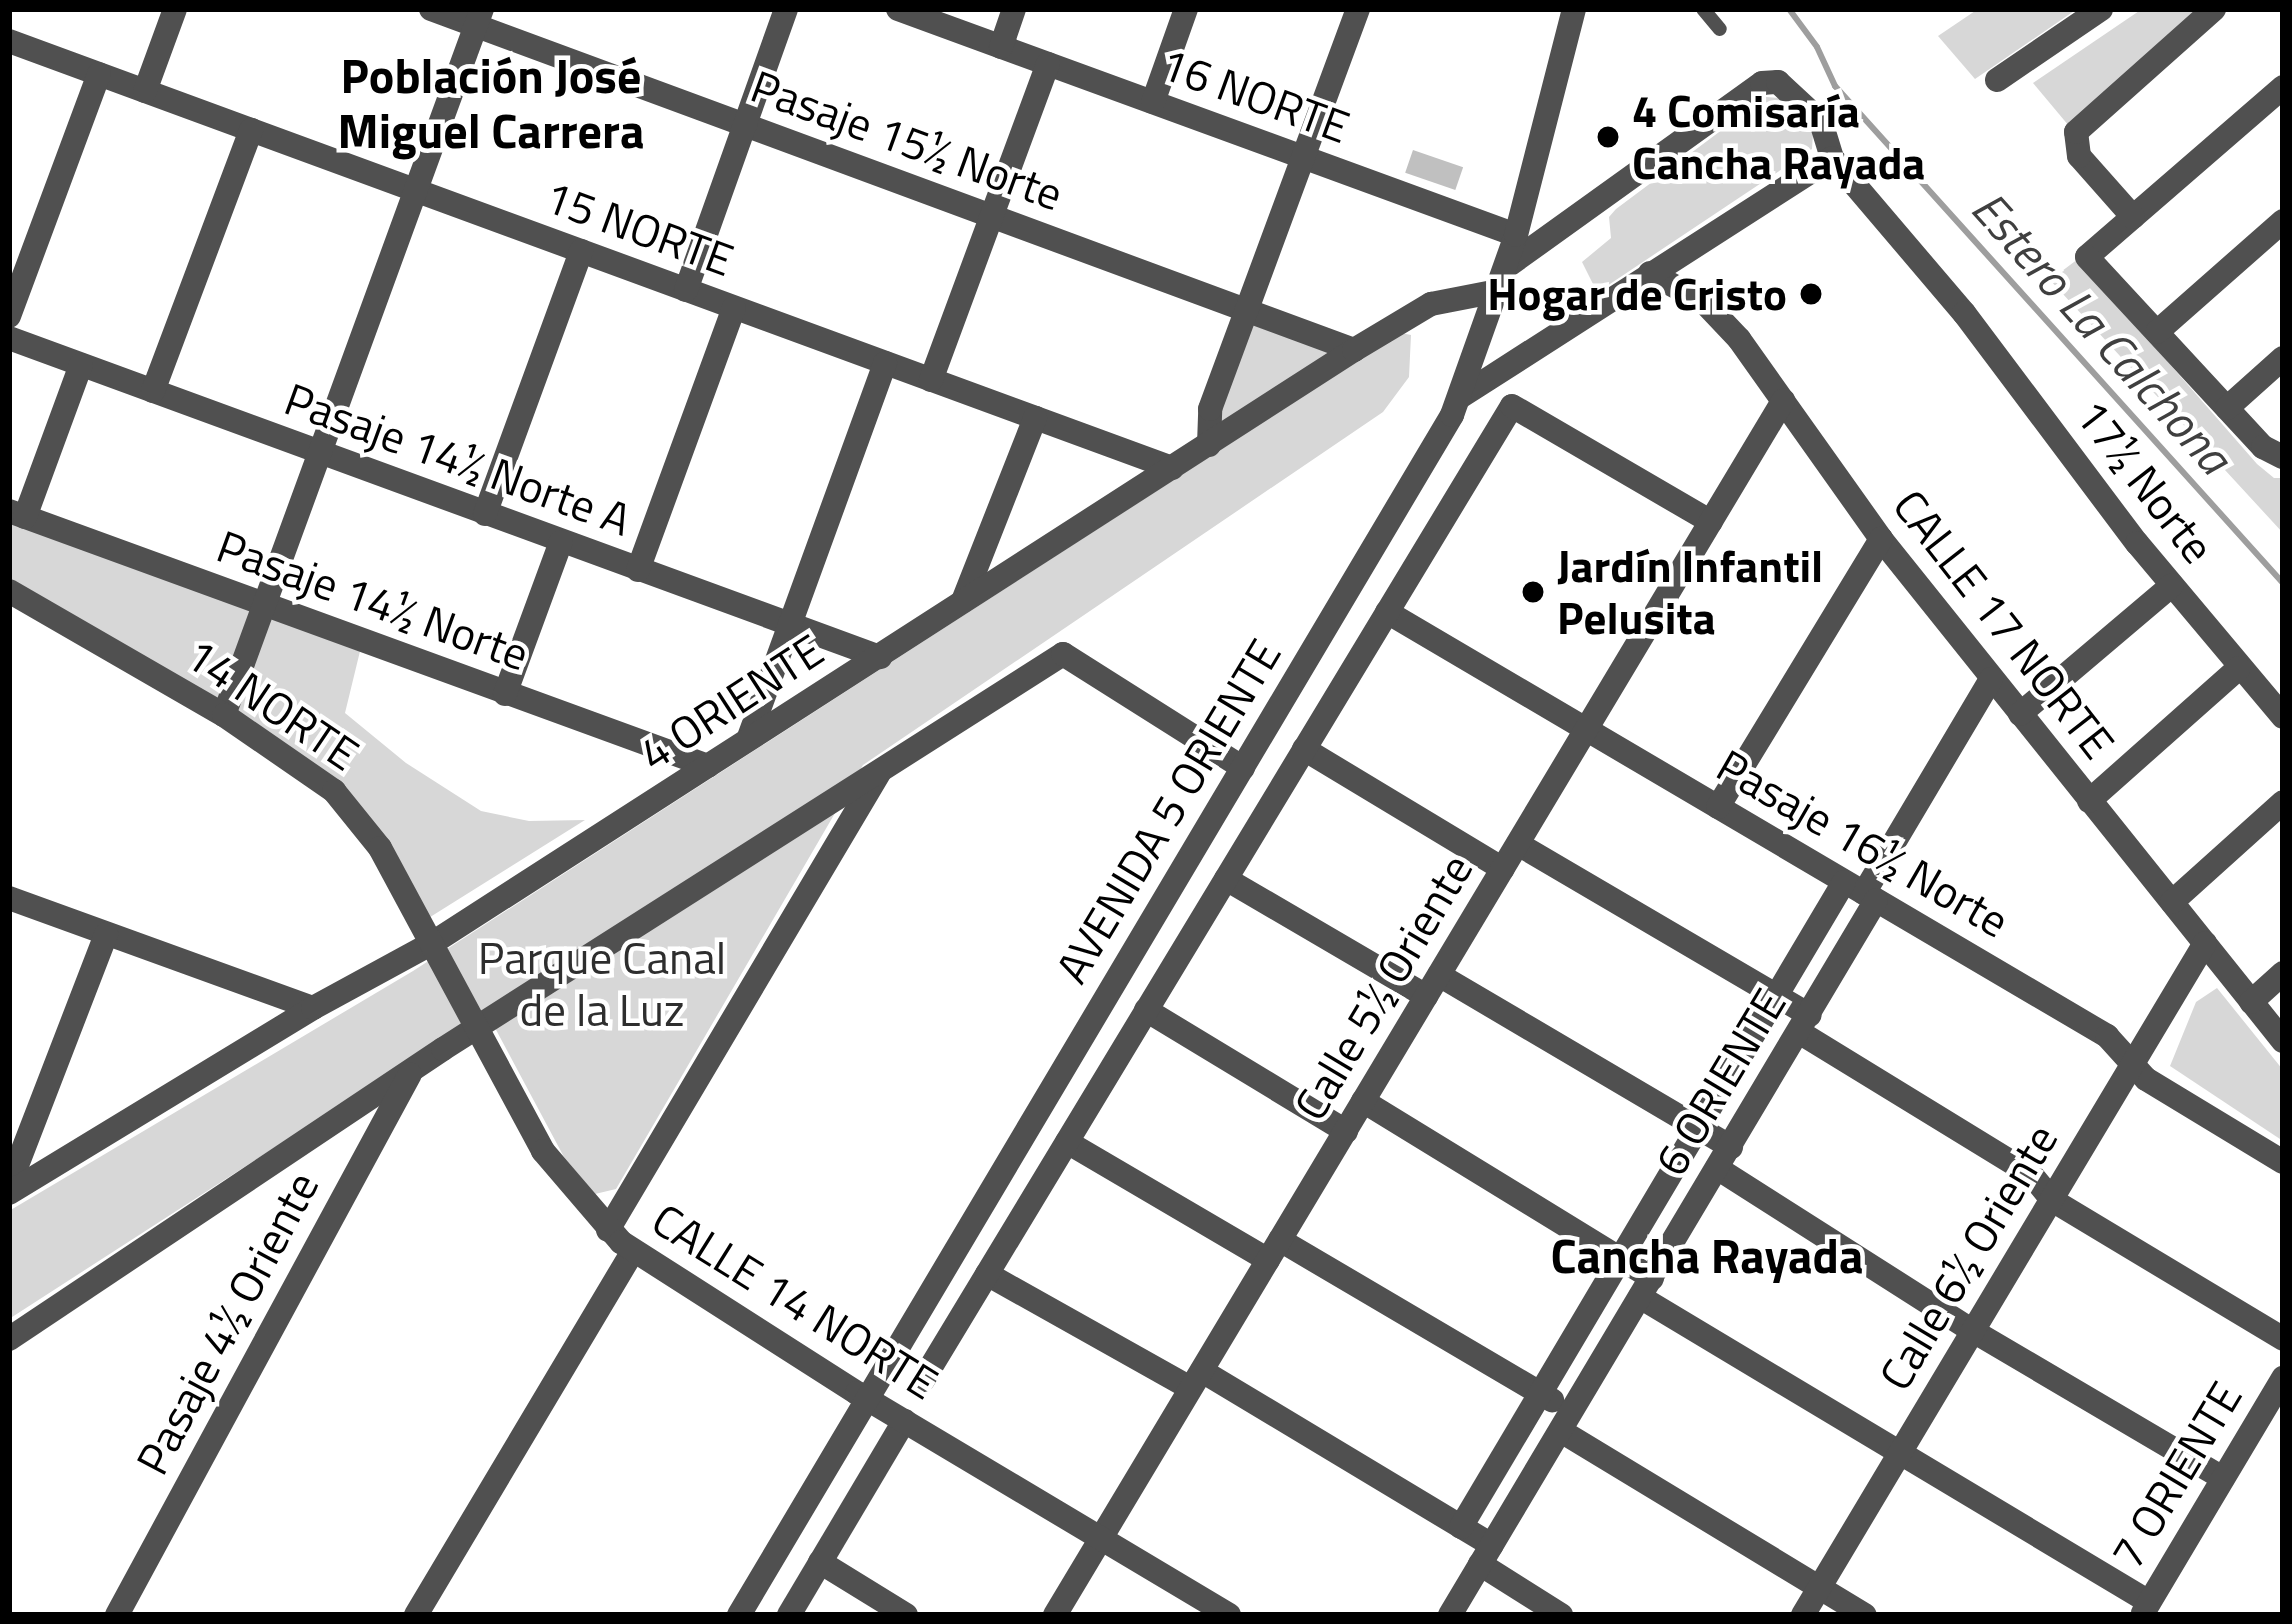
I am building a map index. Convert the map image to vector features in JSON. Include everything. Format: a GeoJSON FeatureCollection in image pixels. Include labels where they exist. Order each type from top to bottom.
{"type":"FeatureCollection","features":[{"type":"Feature","properties":{"kind":"street"},"geometry":{"type":"LineString","coordinates":[[145,91],[175,9]]}},
{"type":"Feature","properties":{"kind":"street","name":"Pasaje 15½ Norte"},"geometry":{"type":"LineString","coordinates":[[431,9],[479,17],[744,125],[1354,350]]}},
{"type":"Feature","properties":{"kind":"street"},"geometry":{"type":"LineString","coordinates":[[686,290],[786,9]]}},
{"type":"Feature","properties":{"kind":"street","name":"16 NORTE"},"geometry":{"type":"LineString","coordinates":[[898,9],[1516,235]]}},
{"type":"Feature","properties":{"kind":"street"},"geometry":{"type":"LineString","coordinates":[[1001,46],[1014,9]]}},
{"type":"Feature","properties":{"kind":"street"},"geometry":{"type":"LineString","coordinates":[[1153,102],[1186,9]]}},
{"type":"Feature","properties":{"kind":"street"},"geometry":{"type":"LineString","coordinates":[[1209,445],[1210,409],[1358,9]]}},
{"type":"Feature","properties":{"kind":"street","name":"AVENIDA 5 ORIENTE"},"geometry":{"type":"LineString","coordinates":[[739,1615],[1460,397],[1516,235],[1574,9]]}},
{"type":"Feature","properties":{"kind":"street"},"geometry":{"type":"LineString","coordinates":[[1997,80],[2101,9]]}},
{"type":"Feature","properties":{"kind":"street"},"geometry":{"type":"LineString","coordinates":[[2133,217],[2079,156],[2076,132],[2214,9]]}},
{"type":"Feature","properties":{"kind":"street"},"geometry":{"type":"LineString","coordinates":[[224,715],[479,17]]}},
{"type":"Feature","properties":{"kind":"street","name":"15 NORTE"},"geometry":{"type":"LineString","coordinates":[[9,41],[1172,468]]}},
{"type":"Feature","properties":{"kind":"street"},"geometry":{"type":"LineString","coordinates":[[932,380],[1048,64]]}},
{"type":"Feature","properties":{"kind":"street"},"geometry":{"type":"LineString","coordinates":[[9,316],[99,74]]}},
{"type":"Feature","properties":{"kind":"street","name":"17½ Norte"},"geometry":{"type":"LineString","coordinates":[[1502,279],[1762,82],[1778,82],[1821,122],[1832,158],[1964,313],[2172,585],[2283,718]]}},
{"type":"Feature","properties":{"kind":"street"},"geometry":{"type":"LineString","coordinates":[[2283,87],[2087,257],[2269,452],[2283,457]]}},
{"type":"Feature","properties":{"kind":"street"},"geometry":{"type":"LineString","coordinates":[[153,391],[251,130]]}},
{"type":"Feature","properties":{"kind":"street"},"geometry":{"type":"LineString","coordinates":[[1460,397],[1832,158]]}},
{"type":"Feature","properties":{"kind":"street"},"geometry":{"type":"LineString","coordinates":[[2157,332],[2283,221]]}},
{"type":"Feature","properties":{"kind":"street"},"geometry":{"type":"LineString","coordinates":[[485,514],[581,251]]}},
{"type":"Feature","properties":{"kind":"street","name":"CALLE 17 NORTE"},"geometry":{"type":"LineString","coordinates":[[1650,273],[1685,288],[1723,319],[1881,539],[2283,1042]]}},
{"type":"Feature","properties":{"kind":"street","name":"4 ORIENTE"},"geometry":{"type":"LineString","coordinates":[[9,1190],[313,1008],[434,942],[1354,350],[1431,304],[1502,279]]}},
{"type":"Feature","properties":{"kind":"street"},"geometry":{"type":"LineString","coordinates":[[638,570],[734,308]]}},
{"type":"Feature","properties":{"kind":"street","name":"Pasaje 14½ Norte A"},"geometry":{"type":"LineString","coordinates":[[9,338],[880,657]]}},
{"type":"Feature","properties":{"kind":"street"},"geometry":{"type":"LineString","coordinates":[[2227,408],[2283,358]]}},
{"type":"Feature","properties":{"kind":"street"},"geometry":{"type":"LineString","coordinates":[[749,737],[885,363]]}},
{"type":"Feature","properties":{"kind":"street"},"geometry":{"type":"LineString","coordinates":[[17,514],[81,365]]}},
{"type":"Feature","properties":{"kind":"street","name":"Calle 5½ Oriente"},"geometry":{"type":"LineString","coordinates":[[1055,1615],[1783,401]]}},
{"type":"Feature","properties":{"kind":"street"},"geometry":{"type":"LineString","coordinates":[[922,1380],[1512,406],[1711,522]]}},
{"type":"Feature","properties":{"kind":"street"},"geometry":{"type":"LineString","coordinates":[[963,601],[1036,418]]}},
{"type":"Feature","properties":{"kind":"street","name":"Pasaje 14½ Norte"},"geometry":{"type":"LineString","coordinates":[[17,514],[708,766]]}},
{"type":"Feature","properties":{"kind":"street"},"geometry":{"type":"LineString","coordinates":[[1718,807],[1881,539]]}},
{"type":"Feature","properties":{"kind":"street"},"geometry":{"type":"LineString","coordinates":[[505,694],[561,542]]}},
{"type":"Feature","properties":{"kind":"street"},"geometry":{"type":"LineString","coordinates":[[2020,714],[2172,585]]}},
{"type":"Feature","properties":{"kind":"street","name":"14 NORTE"},"geometry":{"type":"LineString","coordinates":[[9,591],[224,715],[334,791],[380,848],[434,942]]}},
{"type":"Feature","properties":{"kind":"street","name":"Pasaje 16½ Norte"},"geometry":{"type":"LineString","coordinates":[[1387,612],[2107,1036],[2157,1086],[2283,1162]]}},
{"type":"Feature","properties":{"kind":"street"},"geometry":{"type":"LineString","coordinates":[[9,1339],[412,1071],[1063,654],[1243,767]]}},
{"type":"Feature","properties":{"kind":"street"},"geometry":{"type":"LineString","coordinates":[[2090,801],[2239,668]]}},
{"type":"Feature","properties":{"kind":"street","name":"6 ORIENTE"},"geometry":{"type":"LineString","coordinates":[[1461,1526],[1777,995],[1861,891],[1990,679]]}},
{"type":"Feature","properties":{"kind":"street"},"geometry":{"type":"LineString","coordinates":[[1304,749],[1502,869]]}},
{"type":"Feature","properties":{"kind":"street"},"geometry":{"type":"LineString","coordinates":[[608,1230],[882,767]]}},
{"type":"Feature","properties":{"kind":"street"},"geometry":{"type":"LineString","coordinates":[[2171,902],[2283,802]]}},
{"type":"Feature","properties":{"kind":"street"},"geometry":{"type":"LineString","coordinates":[[1518,844],[1777,995],[1804,1023],[2032,1174],[2052,1200],[2283,1339]]}},
{"type":"Feature","properties":{"kind":"street"},"geometry":{"type":"LineString","coordinates":[[1226,879],[1699,1128],[1724,1157],[1973,1331],[2223,1478]]}},
{"type":"Feature","properties":{"kind":"street","name":"6 ORIENTE"},"geometry":{"type":"LineString","coordinates":[[1450,1615],[1804,1023],[1861,891]]}},
{"type":"Feature","properties":{"kind":"street"},"geometry":{"type":"LineString","coordinates":[[9,898],[313,1008]]}},
{"type":"Feature","properties":{"kind":"street"},"geometry":{"type":"LineString","coordinates":[[9,1190],[106,934]]}},
{"type":"Feature","properties":{"kind":"street","name":"CALLE 14 NORTE"},"geometry":{"type":"LineString","coordinates":[[434,942],[543,1151],[608,1230],[633,1251],[867,1399],[1227,1614]]}},
{"type":"Feature","properties":{"kind":"street","name":"Calle 6½ Oriente"},"geometry":{"type":"LineString","coordinates":[[1803,1615],[2205,943]]}},
{"type":"Feature","properties":{"kind":"street"},"geometry":{"type":"LineString","coordinates":[[2252,1001],[2283,973]]}},
{"type":"Feature","properties":{"kind":"street"},"geometry":{"type":"LineString","coordinates":[[1146,1010],[1346,1131]]}},
{"type":"Feature","properties":{"kind":"street","name":"Pasaje 4½ Oriente"},"geometry":{"type":"LineString","coordinates":[[117,1615],[412,1071]]}},
{"type":"Feature","properties":{"kind":"street"},"geometry":{"type":"LineString","coordinates":[[1364,1101],[1620,1259],[1646,1288],[1898,1456],[2145,1608]]}},
{"type":"Feature","properties":{"kind":"street"},"geometry":{"type":"LineString","coordinates":[[1066,1142],[1540,1393],[1567,1421],[1865,1615]]}},
{"type":"Feature","properties":{"kind":"street"},"geometry":{"type":"LineString","coordinates":[[416,1615],[633,1251]]}},
{"type":"Feature","properties":{"kind":"street"},"geometry":{"type":"LineString","coordinates":[[987,1274],[1196,1380],[1461,1526],[1486,1554],[1561,1615]]}},
{"type":"Feature","properties":{"kind":"street","name":"7 ORIENTE"},"geometry":{"type":"LineString","coordinates":[[2145,1608],[2283,1378]]}},
{"type":"Feature","properties":{"kind":"street"},"geometry":{"type":"LineString","coordinates":[[788,1615],[904,1421]]}},
{"type":"Feature","properties":{"kind":"street"},"geometry":{"type":"LineString","coordinates":[[820,1562],[906,1615]]}},
{"type":"Feature","properties":{"kind":"lane"},"geometry":{"type":"LineString","coordinates":[[1702,9],[1720,29]]}},
{"type":"Feature","properties":{"kind":"green space"},"geometry":{"type":"Polygon","coordinates":[[[1978,9],[2077,9],[1975,79],[1938,36],[1978,9]]]}},
{"type":"Feature","properties":{"kind":"green space"},"geometry":{"type":"Polygon","coordinates":[[[2142,9],[2203,9],[2069,126],[2033,83],[2142,9]]]}},
{"type":"Feature","properties":{"kind":"green space"},"geometry":{"type":"Polygon","coordinates":[[[1766,97],[1779,98],[1813,133],[1812,149],[1607,286],[1593,284],[1582,262],[1611,238],[1609,217],[1616,209],[1766,97]]]}},
{"type":"Feature","properties":{"kind":"green space"},"geometry":{"type":"Polygon","coordinates":[[[2078,259],[2257,464],[2274,478],[2283,478],[2283,533],[2050,280],[2078,259]]]}},
{"type":"Feature","properties":{"kind":"green space"},"geometry":{"type":"Polygon","coordinates":[[[1251,324],[1333,353],[1225,423],[1216,419],[1251,324]]]}},
{"type":"Feature","properties":{"kind":"green space","name":"Parque Canal de la Luz"},"geometry":{"type":"Polygon","coordinates":[[[1401,333],[1411,335],[1409,377],[1383,412],[863,765],[616,1189],[595,1194],[564,1157],[486,1011],[9,1319],[9,1211],[413,971],[1401,333]]]}},
{"type":"Feature","properties":{"kind":"green space"},"geometry":{"type":"Polygon","coordinates":[[[9,516],[362,643],[345,713],[406,763],[481,811],[529,821],[585,820],[419,924],[336,783],[9,585],[9,516]]]}},
{"type":"Feature","properties":{"kind":"green space"},"geometry":{"type":"Polygon","coordinates":[[[2217,988],[2283,1070],[2283,1141],[2170,1066],[2196,1002],[2217,988]]]}},
{"type":"Feature","properties":{"kind":"building"},"geometry":{"type":"Polygon","coordinates":[[[1413,150],[1463,167],[1455,190],[1405,173],[1413,150]]]}},
{"type":"Feature","properties":{"kind":"waterway","name":"Estero La Calchona"},"geometry":{"type":"LineString","coordinates":[[1789,9],[1817,47],[1835,86],[2283,583]]}},
{"type":"Feature","properties":{"kind":"place","name":"4 Comisaría Cancha Rayada"},"geometry":{"type":"Point","coordinates":[1608,137]}},
{"type":"Feature","properties":{"kind":"place","name":"Hogar de Cristo"},"geometry":{"type":"Point","coordinates":[1811,294]}},
{"type":"Feature","properties":{"kind":"place","name":"Jardín Infantil Pelusita"},"geometry":{"type":"Point","coordinates":[1533,592]}},
{"type":"Feature","properties":{"kind":"district","name":"Población José Miguel Carrera"},"geometry":{"type":"Point","coordinates":[491,102]}},
{"type":"Feature","properties":{"kind":"district","name":"Cancha Rayada"},"geometry":{"type":"Point","coordinates":[1707,1256]}}]}
